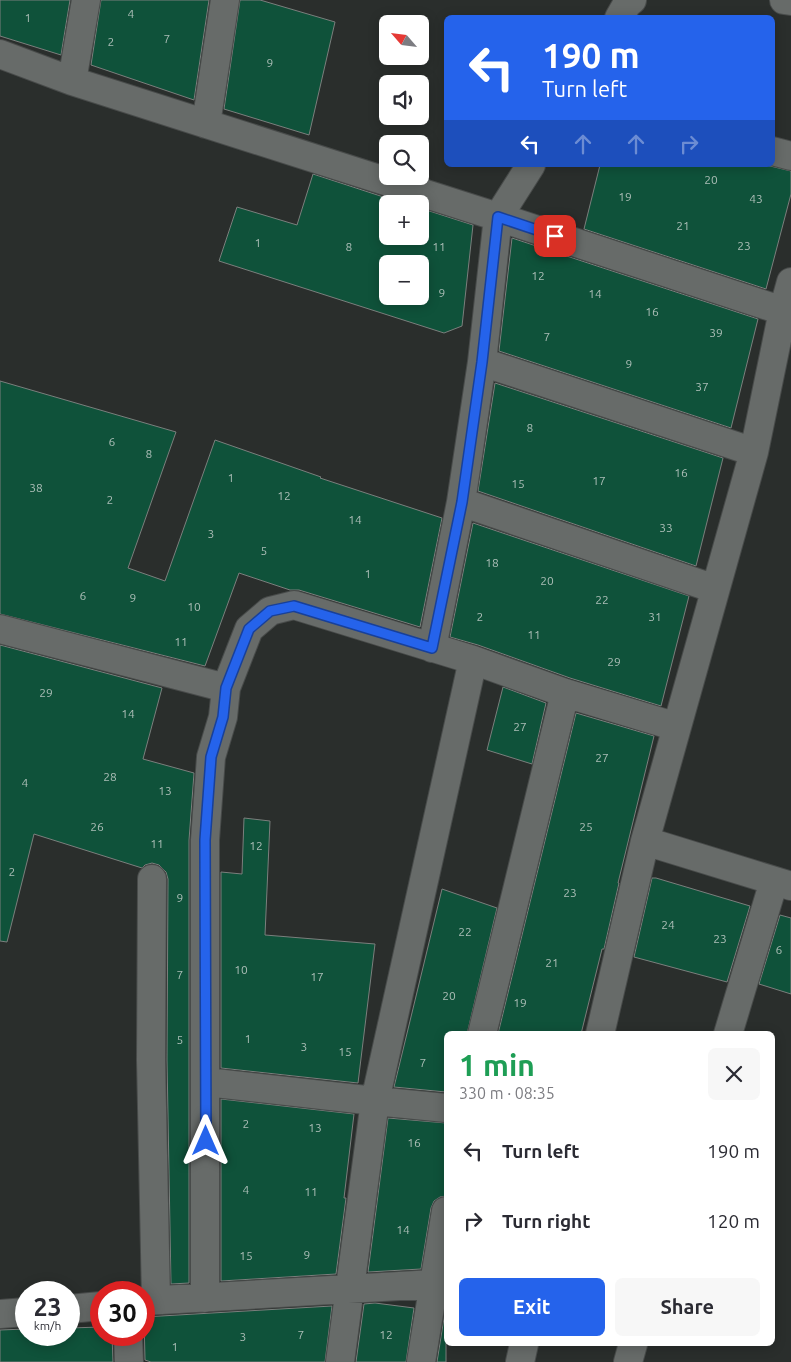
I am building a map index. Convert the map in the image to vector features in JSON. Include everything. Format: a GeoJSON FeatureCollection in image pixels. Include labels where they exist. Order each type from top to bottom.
{"type":"FeatureCollection","features":[{"type":"Feature","properties":{"kind":"street"},"geometry":{"type":"LineString","coordinates":[[72,81],[86,0]]}},
{"type":"Feature","properties":{"kind":"street"},"geometry":{"type":"LineString","coordinates":[[206,124],[224,0]]}},
{"type":"Feature","properties":{"kind":"street"},"geometry":{"type":"LineString","coordinates":[[621,15],[627,4],[632,0]]}},
{"type":"Feature","properties":{"kind":"street"},"geometry":{"type":"LineString","coordinates":[[784,0],[791,1]]}},
{"type":"Feature","properties":{"kind":"street"},"geometry":{"type":"LineString","coordinates":[[0,54],[72,81],[787,311]]}},
{"type":"Feature","properties":{"kind":"street"},"geometry":{"type":"LineString","coordinates":[[775,151],[791,156]]}},
{"type":"Feature","properties":{"kind":"street"},"geometry":{"type":"LineString","coordinates":[[432,648],[462,502],[482,362],[498,217],[530,167]]}},
{"type":"Feature","properties":{"kind":"street"},"geometry":{"type":"LineString","coordinates":[[601,1031],[645,841],[754,452],[787,311],[791,282]]}},
{"type":"Feature","properties":{"kind":"street"},"geometry":{"type":"LineString","coordinates":[[482,362],[754,452]]}},
{"type":"Feature","properties":{"kind":"street"},"geometry":{"type":"LineString","coordinates":[[462,502],[715,589]]}},
{"type":"Feature","properties":{"kind":"street"},"geometry":{"type":"LineString","coordinates":[[205,1298],[205,840],[211,757],[223,717],[226,688],[249,629],[270,611],[294,606],[473,660],[565,693],[677,727]]}},
{"type":"Feature","properties":{"kind":"street"},"geometry":{"type":"LineString","coordinates":[[0,629],[226,688]]}},
{"type":"Feature","properties":{"kind":"street"},"geometry":{"type":"LineString","coordinates":[[340,1362],[375,1101],[473,660]]}},
{"type":"Feature","properties":{"kind":"street"},"geometry":{"type":"LineString","coordinates":[[483,1031],[565,693]]}},
{"type":"Feature","properties":{"kind":"street"},"geometry":{"type":"LineString","coordinates":[[645,841],[783,883],[729,1031]]}},
{"type":"Feature","properties":{"kind":"street"},"geometry":{"type":"LineString","coordinates":[[150,1281],[152,879]]}},
{"type":"Feature","properties":{"kind":"street"},"geometry":{"type":"LineString","coordinates":[[206,1082],[444,1108]]}},
{"type":"Feature","properties":{"kind":"street"},"geometry":{"type":"LineString","coordinates":[[421,1362],[440,1284],[444,1235]]}},
{"type":"Feature","properties":{"kind":"street"},"geometry":{"type":"LineString","coordinates":[[155,1301],[440,1284]]}},
{"type":"Feature","properties":{"kind":"street"},"geometry":{"type":"LineString","coordinates":[[0,1314],[15,1313]]}},
{"type":"Feature","properties":{"kind":"street"},"geometry":{"type":"LineString","coordinates":[[128,1346],[128,1362]]}},
{"type":"Feature","properties":{"kind":"street"},"geometry":{"type":"LineString","coordinates":[[520,1362],[524,1346]]}},
{"type":"Feature","properties":{"kind":"street"},"geometry":{"type":"LineString","coordinates":[[628,1362],[632,1346]]}},
{"type":"Feature","properties":{"kind":"building"},"geometry":{"type":"Polygon","coordinates":[[[0,0],[70,0],[61,55],[0,36],[0,0]]]}},
{"type":"Feature","properties":{"kind":"building"},"geometry":{"type":"Polygon","coordinates":[[[101,0],[209,0],[194,100],[91,65],[101,0]]]}},
{"type":"Feature","properties":{"kind":"building"},"geometry":{"type":"Polygon","coordinates":[[[240,0],[260,0],[335,22],[309,135],[224,109],[240,0]]]}},
{"type":"Feature","properties":{"kind":"building"},"geometry":{"type":"Polygon","coordinates":[[[600,167],[774,167],[791,171],[791,194],[766,289],[584,229],[600,167]]]}},
{"type":"Feature","properties":{"kind":"building"},"geometry":{"type":"Polygon","coordinates":[[[313,174],[379,196],[379,245],[429,245],[429,211],[473,225],[462,326],[444,333],[219,261],[237,207],[297,225],[313,174]]]}},
{"type":"Feature","properties":{"kind":"building"},"geometry":{"type":"Polygon","coordinates":[[[512,238],[758,319],[731,428],[499,351],[512,238]]]}},
{"type":"Feature","properties":{"kind":"building"},"geometry":{"type":"Polygon","coordinates":[[[0,381],[176,432],[128,568],[165,581],[215,440],[320,478],[442,518],[420,627],[299,590],[290,590],[239,573],[205,666],[0,614],[0,381]]]}},
{"type":"Feature","properties":{"kind":"building"},"geometry":{"type":"Polygon","coordinates":[[[495,383],[723,458],[696,566],[478,491],[495,383]]]}},
{"type":"Feature","properties":{"kind":"building"},"geometry":{"type":"Polygon","coordinates":[[[473,523],[689,596],[661,706],[570,678],[450,637],[473,523]]]}},
{"type":"Feature","properties":{"kind":"building"},"geometry":{"type":"Polygon","coordinates":[[[0,645],[162,688],[143,759],[194,773],[189,840],[189,1283],[171,1284],[167,1060],[168,879],[166,872],[159,865],[152,863],[142,868],[34,834],[7,942],[0,941],[0,645]]]}},
{"type":"Feature","properties":{"kind":"building"},"geometry":{"type":"Polygon","coordinates":[[[503,687],[546,703],[532,764],[487,750],[503,687]]]}},
{"type":"Feature","properties":{"kind":"building"},"geometry":{"type":"Polygon","coordinates":[[[576,713],[654,736],[604,949],[602,949],[582,1031],[499,1031],[576,713]]]}},
{"type":"Feature","properties":{"kind":"building"},"geometry":{"type":"Polygon","coordinates":[[[244,818],[270,821],[265,935],[375,944],[358,1083],[221,1068],[221,872],[242,874],[244,818]]]}},
{"type":"Feature","properties":{"kind":"building"},"geometry":{"type":"Polygon","coordinates":[[[652,878],[750,906],[727,982],[634,957],[652,878]]]}},
{"type":"Feature","properties":{"kind":"building"},"geometry":{"type":"Polygon","coordinates":[[[442,889],[497,908],[468,1031],[444,1031],[444,1092],[394,1087],[442,889]]]}},
{"type":"Feature","properties":{"kind":"building"},"geometry":{"type":"Polygon","coordinates":[[[780,915],[791,918],[791,994],[759,984],[780,915]]]}},
{"type":"Feature","properties":{"kind":"building"},"geometry":{"type":"Polygon","coordinates":[[[221,1099],[354,1114],[336,1274],[221,1281],[221,1099]]]}},
{"type":"Feature","properties":{"kind":"building"},"geometry":{"type":"Polygon","coordinates":[[[388,1118],[444,1123],[444,1196],[434,1201],[431,1208],[421,1269],[368,1272],[388,1118]]]}},
{"type":"Feature","properties":{"kind":"building"},"geometry":{"type":"Polygon","coordinates":[[[375,1303],[414,1308],[406,1362],[356,1362],[364,1304],[375,1303]]]}},
{"type":"Feature","properties":{"kind":"building"},"geometry":{"type":"Polygon","coordinates":[[[332,1306],[325,1362],[151,1362],[145,1360],[145,1346],[155,1346],[155,1316],[332,1306]]]}},
{"type":"Feature","properties":{"kind":"building"},"geometry":{"type":"Polygon","coordinates":[[[444,1318],[446,1362],[437,1362],[444,1318]]]}},
{"type":"Feature","properties":{"kind":"building"},"geometry":{"type":"Polygon","coordinates":[[[90,1327],[90,1346],[112,1346],[113,1362],[0,1362],[0,1330],[15,1329],[15,1346],[80,1346],[80,1328],[90,1327]]]}},
{"type":"Feature","properties":{"kind":"route"},"geometry":{"type":"LineString","coordinates":[[206,1141],[205,840],[211,757],[223,717],[226,688],[249,629],[270,611],[294,606],[432,648],[462,502],[482,362],[498,217],[555,236]]}}]}
